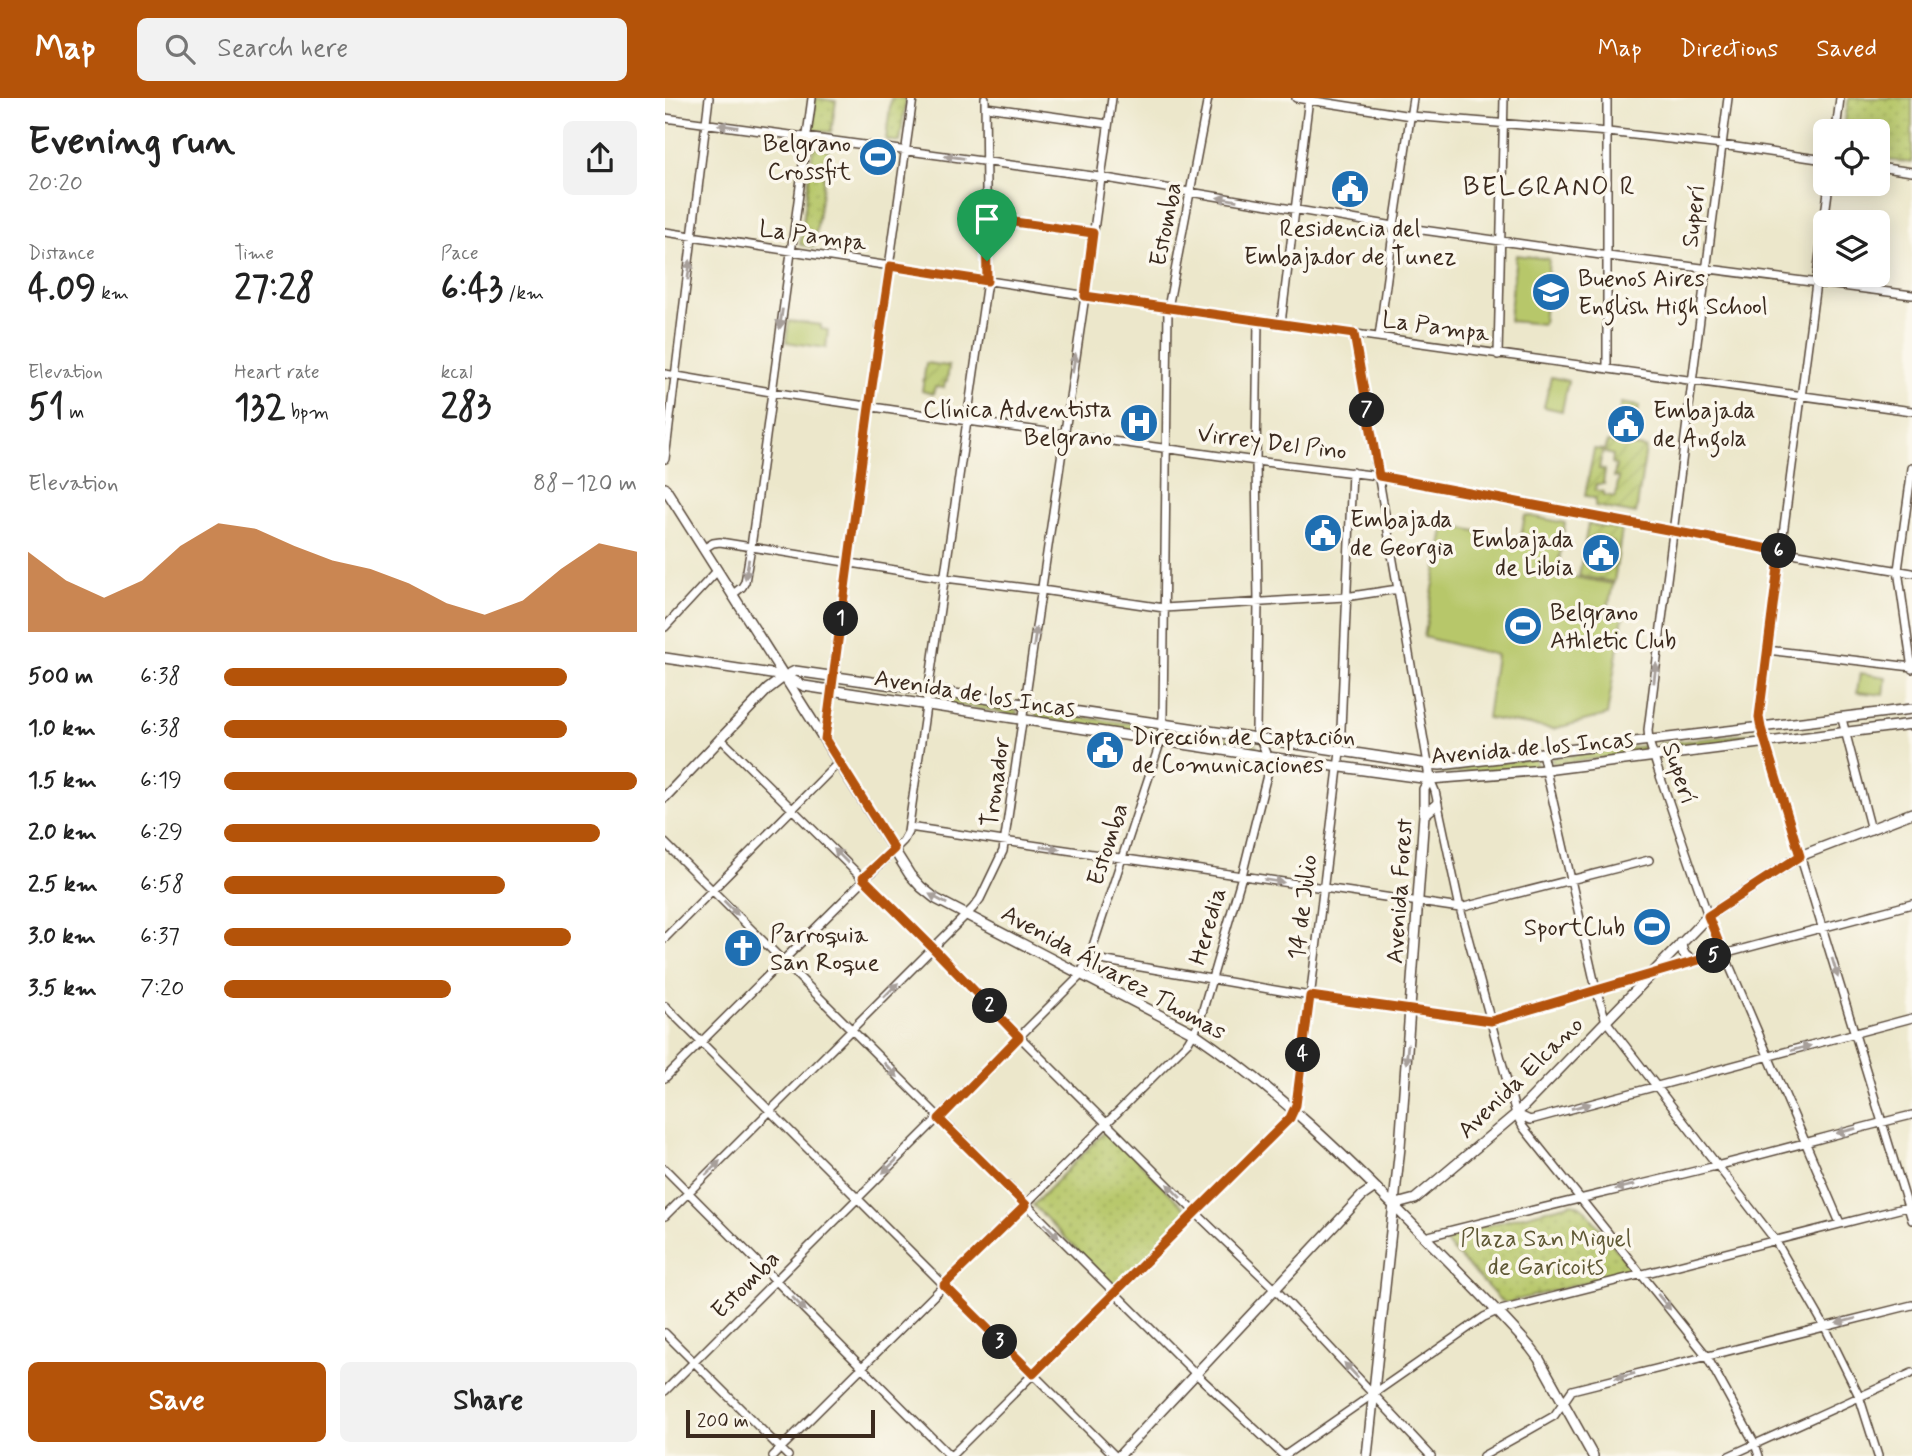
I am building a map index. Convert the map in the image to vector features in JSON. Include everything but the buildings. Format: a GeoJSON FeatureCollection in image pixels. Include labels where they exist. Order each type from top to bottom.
{"type":"FeatureCollection","features":[{"type":"Feature","properties":{"kind":"main road","name":"Avenida Álvarez Thomas"},"geometry":{"type":"LineString","coordinates":[[665,488],[910,875],[921,887],[936,899],[1194,1033],[1295,1110],[1425,1237],[1535,1353],[1593,1456]]}},
{"type":"Feature","properties":{"kind":"main road","name":"Avenida de los Incas"},"geometry":{"type":"LineString","coordinates":[[665,658],[785,676],[804,686],[1430,779],[1545,770],[1912,724]]}},
{"type":"Feature","properties":{"kind":"main road","name":"Avenida de los Incas"},"geometry":{"type":"LineString","coordinates":[[785,676],[795,671],[833,676],[1440,765],[1912,709]]}},
{"type":"Feature","properties":{"kind":"main road"},"geometry":{"type":"LineString","coordinates":[[665,797],[768,689],[785,676]]}},
{"type":"Feature","properties":{"kind":"main road","name":"Avenida Forest"},"geometry":{"type":"LineString","coordinates":[[1367,1456],[1411,1010],[1424,789],[1430,779],[1428,764]]}},
{"type":"Feature","properties":{"kind":"main road"},"geometry":{"type":"LineString","coordinates":[[1424,815],[1437,804]]}},
{"type":"Feature","properties":{"kind":"main road","name":"Avenida Elcano"},"geometry":{"type":"LineString","coordinates":[[1393,1205],[1415,1199],[1516,1114],[1708,916],[1800,856],[1912,813]]}},
{"type":"Feature","properties":{"kind":"main road"},"geometry":{"type":"LineString","coordinates":[[1681,943],[1685,956],[1696,961]]}},
{"type":"Feature","properties":{"kind":"main road"},"geometry":{"type":"LineString","coordinates":[[1117,1456],[1276,1290],[1361,1196],[1375,1187]]}},
{"type":"Feature","properties":{"kind":"street"},"geometry":{"type":"LineString","coordinates":[[665,459],[709,98]]}},
{"type":"Feature","properties":{"kind":"street"},"geometry":{"type":"LineString","coordinates":[[732,594],[745,582],[751,547],[812,98]]}},
{"type":"Feature","properties":{"kind":"street"},"geometry":{"type":"LineString","coordinates":[[825,739],[913,98]]}},
{"type":"Feature","properties":{"kind":"street"},"geometry":{"type":"LineString","coordinates":[[665,1078],[894,849],[906,836],[909,827],[987,281],[985,98]]}},
{"type":"Feature","properties":{"kind":"street","name":"Tronador"},"geometry":{"type":"LineString","coordinates":[[665,1216],[967,914],[980,899],[1003,851],[1112,98]]}},
{"type":"Feature","properties":{"kind":"street","name":"Estomba"},"geometry":{"type":"LineString","coordinates":[[665,1391],[1081,974],[1089,958],[1161,740],[1168,308],[1208,98]]}},
{"type":"Feature","properties":{"kind":"street"},"geometry":{"type":"LineString","coordinates":[[1296,98],[1411,116],[1608,132],[1813,158]]}},
{"type":"Feature","properties":{"kind":"street"},"geometry":{"type":"LineString","coordinates":[[1379,337],[1413,98]]}},
{"type":"Feature","properties":{"kind":"street"},"geometry":{"type":"LineString","coordinates":[[1497,355],[1504,98]]}},
{"type":"Feature","properties":{"kind":"street"},"geometry":{"type":"LineString","coordinates":[[1607,98],[1607,369]]}},
{"type":"Feature","properties":{"kind":"street","name":"Superí"},"geometry":{"type":"LineString","coordinates":[[1728,98],[1648,730],[1649,741],[1708,916],[1840,1223]]}},
{"type":"Feature","properties":{"kind":"street"},"geometry":{"type":"LineString","coordinates":[[1837,119],[1840,98]]}},
{"type":"Feature","properties":{"kind":"street"},"geometry":{"type":"LineString","coordinates":[[1282,323],[1309,99]]}},
{"type":"Feature","properties":{"kind":"street"},"geometry":{"type":"LineString","coordinates":[[986,107],[1108,124]]}},
{"type":"Feature","properties":{"kind":"street"},"geometry":{"type":"LineString","coordinates":[[665,118],[1100,177],[1394,226],[1813,283]]}},
{"type":"Feature","properties":{"kind":"street"},"geometry":{"type":"LineString","coordinates":[[1890,169],[1912,172]]}},
{"type":"Feature","properties":{"kind":"street"},"geometry":{"type":"LineString","coordinates":[[986,218],[1093,233]]}},
{"type":"Feature","properties":{"kind":"street","name":"La Pampa"},"geometry":{"type":"LineString","coordinates":[[665,232],[1168,308],[1912,411]]}},
{"type":"Feature","properties":{"kind":"street"},"geometry":{"type":"LineString","coordinates":[[1814,287],[1759,717],[1881,1122],[1910,1206],[1912,1220]]}},
{"type":"Feature","properties":{"kind":"street"},"geometry":{"type":"LineString","coordinates":[[1847,287],[1912,295]]}},
{"type":"Feature","properties":{"kind":"street","name":"Heredia"},"geometry":{"type":"LineString","coordinates":[[773,1456],[1188,1042],[1199,1023],[1242,876],[1270,764],[1256,729],[1258,320]]}},
{"type":"Feature","properties":{"kind":"street","name":"Avenida Forest"},"geometry":{"type":"LineString","coordinates":[[1354,334],[1428,764]]}},
{"type":"Feature","properties":{"kind":"street","name":"Virrey Del Pino"},"geometry":{"type":"LineString","coordinates":[[665,374],[1064,435],[1379,476],[1912,573]]}},
{"type":"Feature","properties":{"kind":"street"},"geometry":{"type":"LineString","coordinates":[[1767,650],[1912,668],[1898,570],[1912,468]]}},
{"type":"Feature","properties":{"kind":"street","name":"14 de Julio"},"geometry":{"type":"LineString","coordinates":[[1295,1110],[1340,752],[1352,472]]}},
{"type":"Feature","properties":{"kind":"street"},"geometry":{"type":"LineString","coordinates":[[703,549],[720,542],[945,578],[1164,608],[1345,597],[1398,589]]}},
{"type":"Feature","properties":{"kind":"street"},"geometry":{"type":"LineString","coordinates":[[665,627],[717,571]]}},
{"type":"Feature","properties":{"kind":"street"},"geometry":{"type":"LineString","coordinates":[[1842,719],[1871,830]]}},
{"type":"Feature","properties":{"kind":"street"},"geometry":{"type":"LineString","coordinates":[[720,738],[1276,1290],[1431,1456]]}},
{"type":"Feature","properties":{"kind":"street"},"geometry":{"type":"LineString","coordinates":[[1542,753],[1596,989],[1606,1021],[1775,1240],[1825,1326],[1860,1396],[1878,1456]]}},
{"type":"Feature","properties":{"kind":"street"},"geometry":{"type":"LineString","coordinates":[[665,938],[839,762]]}},
{"type":"Feature","properties":{"kind":"street"},"geometry":{"type":"LineString","coordinates":[[1430,779],[1435,791],[1460,908],[1516,1114],[1523,1127],[1706,1355],[1759,1456]]}},
{"type":"Feature","properties":{"kind":"street"},"geometry":{"type":"LineString","coordinates":[[909,827],[1460,908],[1649,860]]}},
{"type":"Feature","properties":{"kind":"street"},"geometry":{"type":"LineString","coordinates":[[665,843],[1114,1293],[1284,1456],[1484,1317],[1497,1311],[1910,1206]]}},
{"type":"Feature","properties":{"kind":"street"},"geometry":{"type":"LineString","coordinates":[[1089,958],[1310,996],[1491,1021],[1723,953],[1912,904]]}},
{"type":"Feature","properties":{"kind":"street"},"geometry":{"type":"LineString","coordinates":[[665,1006],[1117,1456]]}},
{"type":"Feature","properties":{"kind":"street"},"geometry":{"type":"LineString","coordinates":[[1516,1114],[1531,1119],[1912,1018]]}},
{"type":"Feature","properties":{"kind":"street"},"geometry":{"type":"LineString","coordinates":[[665,1169],[950,1456],[1290,1118],[1295,1110]]}},
{"type":"Feature","properties":{"kind":"street"},"geometry":{"type":"LineString","coordinates":[[1425,1237],[1718,1166],[1912,1115]]}},
{"type":"Feature","properties":{"kind":"street"},"geometry":{"type":"LineString","coordinates":[[1483,1456],[1554,1416],[1572,1390],[1912,1305]]}},
{"type":"Feature","properties":{"kind":"street"},"geometry":{"type":"LineString","coordinates":[[665,1333],[788,1456]]}},
{"type":"Feature","properties":{"kind":"street"},"geometry":{"type":"LineString","coordinates":[[1729,1456],[1912,1373]]}},
{"type":"Feature","properties":{"kind":"green space"},"geometry":{"type":"Polygon","coordinates":[[[816,98],[836,101],[831,132],[812,130],[816,98]]]}},
{"type":"Feature","properties":{"kind":"green space"},"geometry":{"type":"Polygon","coordinates":[[[891,98],[906,98],[900,142],[886,140],[891,98]]]}},
{"type":"Feature","properties":{"kind":"green space"},"geometry":{"type":"Polygon","coordinates":[[[1849,98],[1912,98],[1912,163],[1890,160],[1890,119],[1845,119],[1849,98]]]}},
{"type":"Feature","properties":{"kind":"green space"},"geometry":{"type":"Polygon","coordinates":[[[813,147],[828,149],[814,247],[800,245],[813,147]]]}},
{"type":"Feature","properties":{"kind":"green space"},"geometry":{"type":"Polygon","coordinates":[[[1516,255],[1549,259],[1543,324],[1509,321],[1516,255]]]}},
{"type":"Feature","properties":{"kind":"green space"},"geometry":{"type":"Polygon","coordinates":[[[789,321],[821,325],[821,329],[828,330],[826,348],[786,342],[789,321]]]}},
{"type":"Feature","properties":{"kind":"green space"},"geometry":{"type":"Polygon","coordinates":[[[926,363],[949,366],[944,388],[935,387],[933,394],[922,391],[926,363]]]}},
{"type":"Feature","properties":{"kind":"green space"},"geometry":{"type":"Polygon","coordinates":[[[1551,377],[1568,381],[1562,411],[1544,407],[1551,377]]]}},
{"type":"Feature","properties":{"kind":"green space"},"geometry":{"type":"Polygon","coordinates":[[[1621,403],[1639,406],[1632,446],[1646,448],[1636,514],[1595,506],[1596,499],[1585,495],[1594,449],[1605,450],[1607,442],[1614,443],[1621,403]],[[1602,452],[1599,469],[1605,470],[1605,484],[1596,484],[1595,490],[1615,497],[1619,478],[1614,477],[1616,465],[1612,464],[1613,455],[1602,452]]]}},
{"type":"Feature","properties":{"kind":"green space","name":"Belgrano Athletic Club"},"geometry":{"type":"Polygon","coordinates":[[[1525,515],[1565,523],[1557,574],[1613,584],[1607,613],[1623,616],[1607,715],[1553,729],[1487,718],[1496,655],[1424,637],[1445,524],[1520,541],[1525,515]]]}},
{"type":"Feature","properties":{"kind":"green space"},"geometry":{"type":"Polygon","coordinates":[[[1588,524],[1622,530],[1614,582],[1579,576],[1588,524]],[[1592,538],[1587,562],[1610,566],[1614,542],[1592,538]]]}},
{"type":"Feature","properties":{"kind":"green space"},"geometry":{"type":"Polygon","coordinates":[[[1860,673],[1886,677],[1884,695],[1857,692],[1860,673]]]}},
{"type":"Feature","properties":{"kind":"green space"},"geometry":{"type":"Polygon","coordinates":[[[936,694],[1015,708],[1017,713],[1015,715],[935,701],[932,697],[936,694]]]}},
{"type":"Feature","properties":{"kind":"green space"},"geometry":{"type":"Polygon","coordinates":[[[1037,712],[1151,726],[1154,731],[1150,734],[1039,718],[1037,712]]]}},
{"type":"Feature","properties":{"kind":"green space"},"geometry":{"type":"Polygon","coordinates":[[[1176,731],[1255,742],[1257,747],[1255,750],[1179,738],[1175,735],[1176,731]]]}},
{"type":"Feature","properties":{"kind":"green space"},"geometry":{"type":"Polygon","coordinates":[[[1754,733],[1754,739],[1659,751],[1657,748],[1659,744],[1754,733]]]}},
{"type":"Feature","properties":{"kind":"green space"},"geometry":{"type":"Polygon","coordinates":[[[1643,746],[1645,753],[1553,764],[1551,758],[1643,746]]]}},
{"type":"Feature","properties":{"kind":"green space"},"geometry":{"type":"Polygon","coordinates":[[[1535,759],[1535,767],[1443,774],[1440,771],[1442,767],[1535,759]]]}},
{"type":"Feature","properties":{"kind":"green space"},"geometry":{"type":"Polygon","coordinates":[[[1107,1129],[1190,1214],[1115,1288],[1033,1205],[1107,1129]]]}},
{"type":"Feature","properties":{"kind":"green space","name":"Plaza San Miguel de Garicoits"},"geometry":{"type":"Polygon","coordinates":[[[1573,1203],[1586,1211],[1627,1263],[1626,1272],[1506,1303],[1500,1300],[1445,1242],[1450,1233],[1573,1203]]]}},
{"type":"Feature","properties":{"kind":"place","name":"Belgrano Crossfit"},"geometry":{"type":"Point","coordinates":[878,157]}},
{"type":"Feature","properties":{"kind":"place","name":"Residencia del Embajador de Tunez"},"geometry":{"type":"Point","coordinates":[1350,189]}},
{"type":"Feature","properties":{"kind":"place","name":"Buenos Aires English High School"},"geometry":{"type":"Point","coordinates":[1551,292]}},
{"type":"Feature","properties":{"kind":"place","name":"Clínica Adventista Belgrano"},"geometry":{"type":"Point","coordinates":[1139,423]}},
{"type":"Feature","properties":{"kind":"place","name":"Embajada de Angola"},"geometry":{"type":"Point","coordinates":[1626,424]}},
{"type":"Feature","properties":{"kind":"place","name":"Embajada de Georgia"},"geometry":{"type":"Point","coordinates":[1323,533]}},
{"type":"Feature","properties":{"kind":"place","name":"Embajada de Libia"},"geometry":{"type":"Point","coordinates":[1601,553]}},
{"type":"Feature","properties":{"kind":"place","name":"Belgrano Athletic Club"},"geometry":{"type":"Point","coordinates":[1523,626]}},
{"type":"Feature","properties":{"kind":"place","name":"Dirección de Captación de Comunicaciones"},"geometry":{"type":"Point","coordinates":[1105,750]}},
{"type":"Feature","properties":{"kind":"place","name":"SportClub"},"geometry":{"type":"Point","coordinates":[1652,927]}},
{"type":"Feature","properties":{"kind":"place","name":"Parroquia San Roque"},"geometry":{"type":"Point","coordinates":[743,948]}},
{"type":"Feature","properties":{"kind":"district","name":"BELGRANO R"},"geometry":{"type":"Point","coordinates":[1550,186]}},
{"type":"Feature","properties":{"kind":"route"},"geometry":{"type":"LineString","coordinates":[[986,218],[1093,233],[1085,296],[1354,334],[1379,476],[1780,551],[1759,717],[1800,856],[1708,916],[1723,953],[1491,1021],[1310,996],[1296,1105],[1290,1118],[1033,1374],[944,1285],[1026,1205],[939,1119],[1019,1037],[863,878],[894,849],[825,739],[890,266],[987,281],[987,261],[986,218]]}}]}
